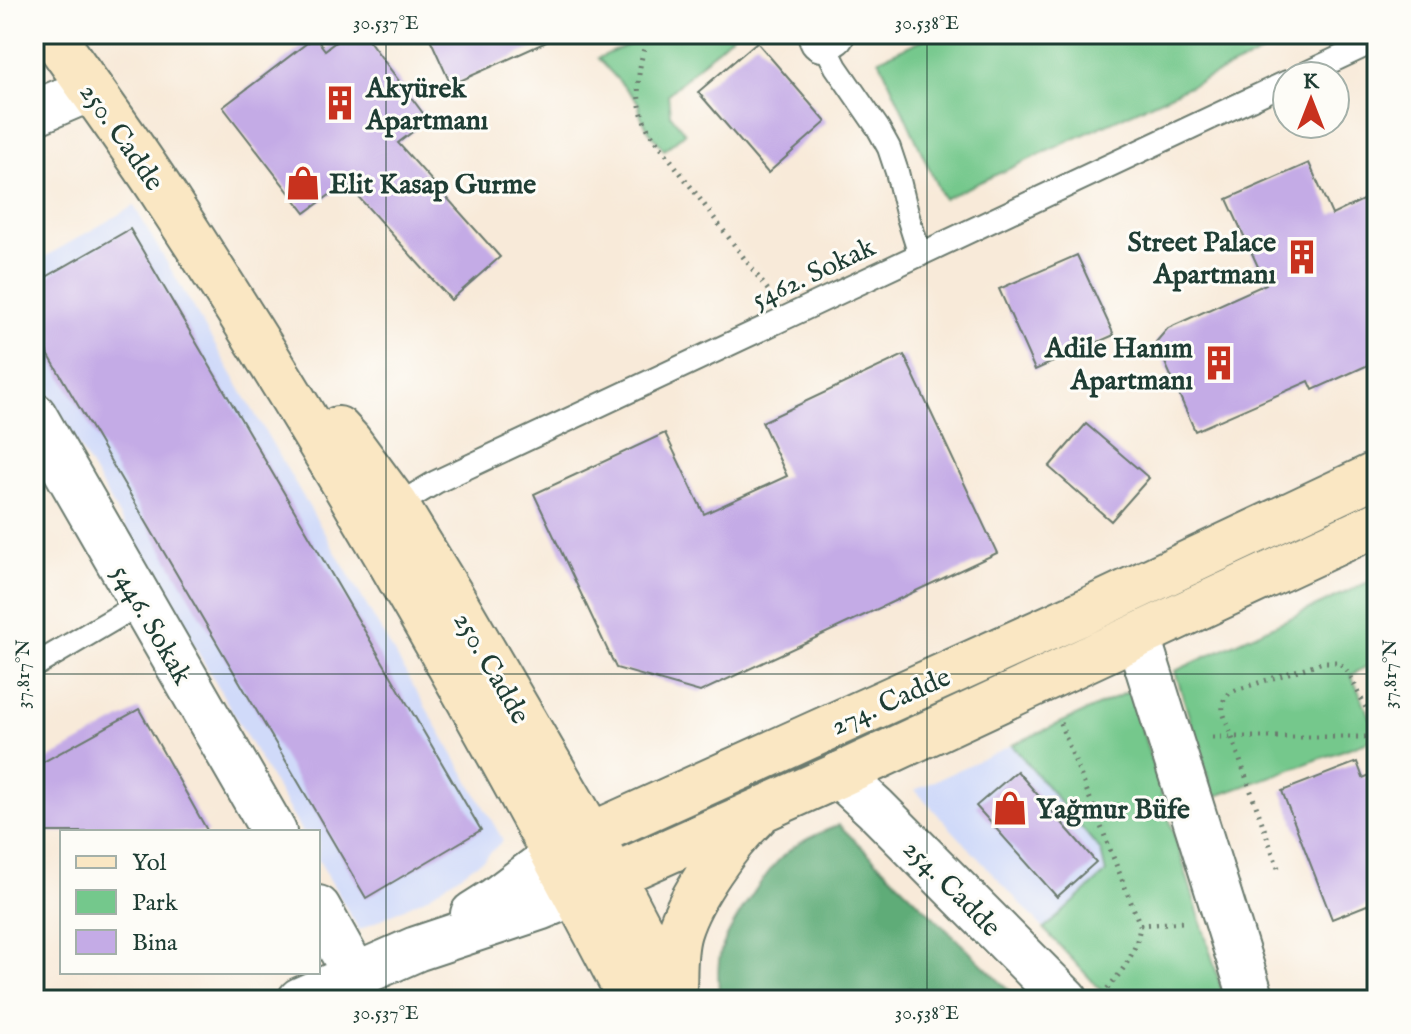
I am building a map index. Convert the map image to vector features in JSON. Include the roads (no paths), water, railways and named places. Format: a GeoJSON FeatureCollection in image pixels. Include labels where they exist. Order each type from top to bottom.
{"type":"FeatureCollection","features":[{"type":"Feature","properties":{"kind":"street","name":"250. Cadde"},"geometry":{"type":"LineString","coordinates":[[52,34],[149,172],[270,360],[349,441],[382,514],[455,602],[593,885],[631,1000]]}},
{"type":"Feature","properties":{"kind":"street"},"geometry":{"type":"LineString","coordinates":[[34,113],[90,89]]}},
{"type":"Feature","properties":{"kind":"street","name":"5446. Sokak"},"geometry":{"type":"LineString","coordinates":[[34,415],[273,830]]}},
{"type":"Feature","properties":{"kind":"street","name":"274. Cadde"},"geometry":{"type":"LineString","coordinates":[[416,949],[495,900],[573,845],[1068,620],[1377,474]]}},
{"type":"Feature","properties":{"kind":"street","name":"274. Cadde"},"geometry":{"type":"LineString","coordinates":[[300,1000],[416,949],[539,908],[593,885],[839,775],[1377,524]]}},
{"type":"Feature","properties":{"kind":"street"},"geometry":{"type":"LineString","coordinates":[[1138,637],[1252,1000]]}},
{"type":"Feature","properties":{"kind":"street","name":"254. Cadde"},"geometry":{"type":"LineString","coordinates":[[839,775],[1084,996]]}},
{"type":"Feature","properties":{"kind":"street"},"geometry":{"type":"LineString","coordinates":[[676,997],[675,951],[688,910],[717,863],[766,807]]}},
{"type":"Feature","properties":{"kind":"street","name":"250. Cadde"},"geometry":{"type":"LineString","coordinates":[[593,885],[676,997]]}},
{"type":"Feature","properties":{"kind":"street"},"geometry":{"type":"LineString","coordinates":[[320,912],[356,976]]}},
{"type":"Feature","properties":{"kind":"lane"},"geometry":{"type":"LineString","coordinates":[[825,36],[836,67],[889,148],[920,255]]}},
{"type":"Feature","properties":{"kind":"lane"},"geometry":{"type":"LineString","coordinates":[[1334,60],[1377,40]]}},
{"type":"Feature","properties":{"kind":"lane","name":"5462. Sokak"},"geometry":{"type":"LineString","coordinates":[[382,514],[436,482],[1271,90]]}},
{"type":"Feature","properties":{"kind":"lane"},"geometry":{"type":"LineString","coordinates":[[34,666],[141,603]]}},
{"type":"Feature","properties":{"kind":"place","name":"Akyürek Apartmanı"},"geometry":{"type":"Point","coordinates":[340,103]}},
{"type":"Feature","properties":{"kind":"place","name":"Elit Kasap Gurme"},"geometry":{"type":"Point","coordinates":[303,183]}},
{"type":"Feature","properties":{"kind":"place","name":"Street Palace Apartmanı"},"geometry":{"type":"Point","coordinates":[1302,257]}},
{"type":"Feature","properties":{"kind":"place","name":"Adile Hanım Apartmanı"},"geometry":{"type":"Point","coordinates":[1219,363]}},
{"type":"Feature","properties":{"kind":"place","name":"Yağmur Büfe"},"geometry":{"type":"Point","coordinates":[1010,808]}}]}
